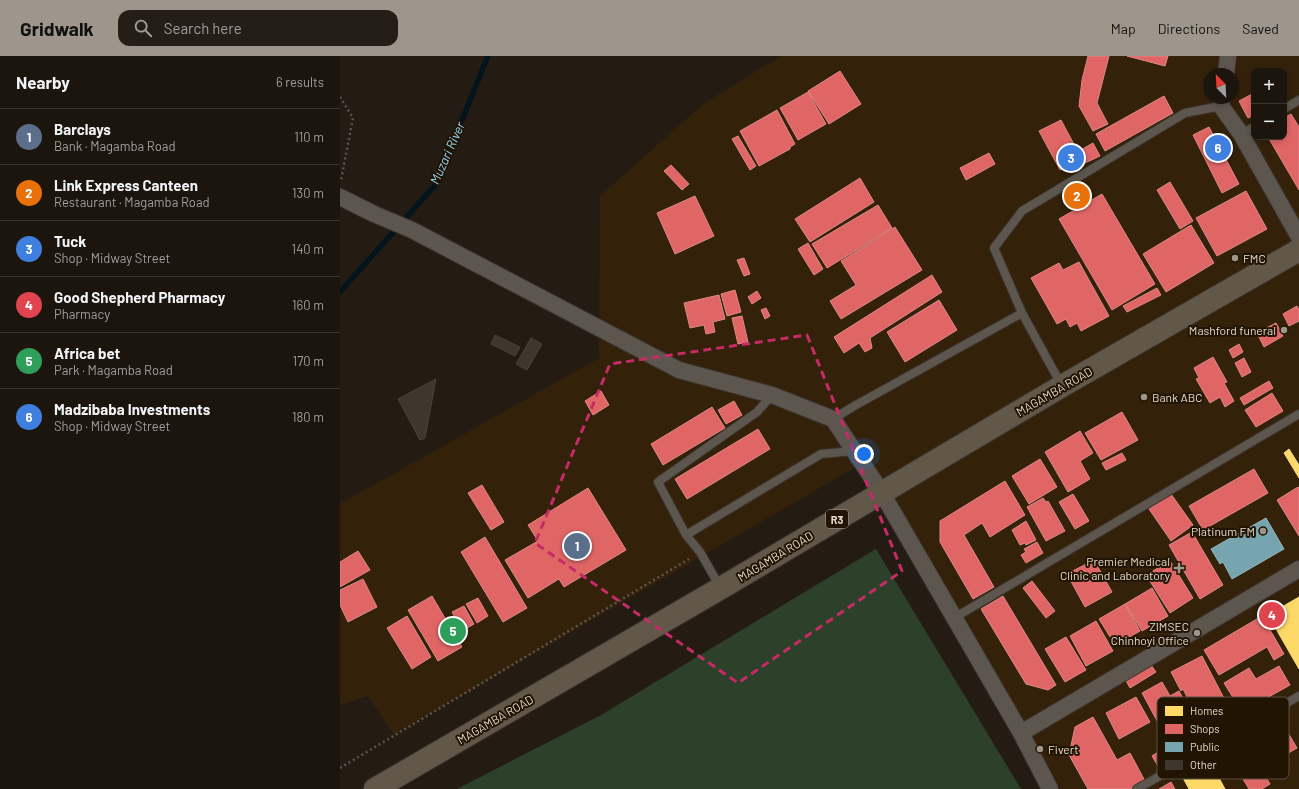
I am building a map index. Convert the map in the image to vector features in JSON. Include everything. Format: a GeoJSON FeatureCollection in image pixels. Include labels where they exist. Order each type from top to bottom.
{"type":"FeatureCollection","features":[{"type":"Feature","properties":{"kind":"highway","name":"MAGAMBA ROAD"},"geometry":{"type":"LineString","coordinates":[[375,789],[882,493],[1062,386],[1299,250]]}},
{"type":"Feature","properties":{"kind":"street"},"geometry":{"type":"LineString","coordinates":[[1227,68],[1228,56]]}},
{"type":"Feature","properties":{"kind":"street"},"geometry":{"type":"LineString","coordinates":[[1224,104],[1248,130],[1299,237]]}},
{"type":"Feature","properties":{"kind":"street"},"geometry":{"type":"LineString","coordinates":[[340,197],[374,214],[412,230],[679,370],[772,395],[833,419],[882,493],[1021,734],[1050,789]]}},
{"type":"Feature","properties":{"kind":"street"},"geometry":{"type":"LineString","coordinates":[[1021,734],[1299,569]]}},
{"type":"Feature","properties":{"kind":"lane"},"geometry":{"type":"LineString","coordinates":[[1287,107],[1299,100]]}},
{"type":"Feature","properties":{"kind":"lane"},"geometry":{"type":"LineString","coordinates":[[1062,386],[1022,313],[994,248],[1022,211],[1185,113],[1215,104]]}},
{"type":"Feature","properties":{"kind":"lane"},"geometry":{"type":"LineString","coordinates":[[833,419],[1022,313]]}},
{"type":"Feature","properties":{"kind":"lane"},"geometry":{"type":"LineString","coordinates":[[720,588],[700,552],[686,535],[658,482],[757,412],[772,395]]}},
{"type":"Feature","properties":{"kind":"lane"},"geometry":{"type":"LineString","coordinates":[[954,618],[1299,414]]}},
{"type":"Feature","properties":{"kind":"lane"},"geometry":{"type":"LineString","coordinates":[[686,535],[821,454],[853,451]]}},
{"type":"Feature","properties":{"kind":"lane"},"geometry":{"type":"LineString","coordinates":[[1289,702],[1299,696]]}},
{"type":"Feature","properties":{"kind":"lane"},"geometry":{"type":"LineString","coordinates":[[1137,789],[1157,778]]}},
{"type":"Feature","properties":{"kind":"path"},"geometry":{"type":"LineString","coordinates":[[340,97],[353,118],[340,187]]}},
{"type":"Feature","properties":{"kind":"path"},"geometry":{"type":"LineString","coordinates":[[340,768],[700,552]]}},
{"type":"Feature","properties":{"kind":"highlighted area"},"geometry":{"type":"Polygon","coordinates":[[[807,335],[902,571],[738,683],[535,543],[610,364],[807,335]]]}},
{"type":"Feature","properties":{"kind":"shaded area"},"geometry":{"type":"Polygon","coordinates":[[[781,56],[1299,56],[1299,789],[1061,789],[868,460],[394,735],[368,696],[340,705],[340,504],[599,358],[600,196],[703,104],[781,56]]]}},
{"type":"Feature","properties":{"kind":"green space"},"geometry":{"type":"Polygon","coordinates":[[[876,549],[1021,789],[457,789],[601,715],[876,549]]]}},
{"type":"Feature","properties":{"kind":"building: Homes"},"geometry":{"type":"Polygon","coordinates":[[[1289,449],[1299,465],[1299,478],[1284,453],[1289,449]]]}},
{"type":"Feature","properties":{"kind":"building: Homes"},"geometry":{"type":"Polygon","coordinates":[[[1299,597],[1299,669],[1268,615],[1299,597]]]}},
{"type":"Feature","properties":{"kind":"building: Homes"},"geometry":{"type":"Polygon","coordinates":[[[1184,779],[1220,779],[1225,789],[1189,789],[1184,779]]]}},
{"type":"Feature","properties":{"kind":"building: Shops"},"geometry":{"type":"Polygon","coordinates":[[[1088,56],[1109,56],[1097,103],[1108,124],[1093,131],[1079,106],[1082,80],[1088,56]]]}},
{"type":"Feature","properties":{"kind":"building: Shops"},"geometry":{"type":"Polygon","coordinates":[[[1127,56],[1168,56],[1165,66],[1127,56]]]}},
{"type":"Feature","properties":{"kind":"building: Shops"},"geometry":{"type":"Polygon","coordinates":[[[840,71],[861,104],[829,124],[808,91],[840,71]]]}},
{"type":"Feature","properties":{"kind":"building: Shops"},"geometry":{"type":"Polygon","coordinates":[[[808,92],[826,124],[798,140],[780,108],[808,92]]]}},
{"type":"Feature","properties":{"kind":"building: Shops"},"geometry":{"type":"Polygon","coordinates":[[[1251,95],[1251,116],[1248,118],[1239,101],[1251,95]]]}},
{"type":"Feature","properties":{"kind":"building: Shops"},"geometry":{"type":"Polygon","coordinates":[[[1164,96],[1173,113],[1105,151],[1096,134],[1164,96]]]}},
{"type":"Feature","properties":{"kind":"building: Shops"},"geometry":{"type":"Polygon","coordinates":[[[777,110],[795,144],[790,147],[790,149],[759,166],[740,131],[777,110]]]}},
{"type":"Feature","properties":{"kind":"building: Shops"},"geometry":{"type":"Polygon","coordinates":[[[1291,114],[1299,127],[1299,190],[1270,140],[1287,140],[1287,116],[1291,114]]]}},
{"type":"Feature","properties":{"kind":"building: Shops"},"geometry":{"type":"Polygon","coordinates":[[[1061,120],[1077,150],[1073,152],[1077,160],[1060,170],[1039,131],[1061,120]]]}},
{"type":"Feature","properties":{"kind":"building: Shops"},"geometry":{"type":"Polygon","coordinates":[[[1209,127],[1239,184],[1222,193],[1193,135],[1209,127]]]}},
{"type":"Feature","properties":{"kind":"building: Shops"},"geometry":{"type":"Polygon","coordinates":[[[738,136],[756,166],[750,170],[732,139],[738,136]]]}},
{"type":"Feature","properties":{"kind":"building: Shops"},"geometry":{"type":"Polygon","coordinates":[[[1093,143],[1100,156],[1085,163],[1079,151],[1093,143]]]}},
{"type":"Feature","properties":{"kind":"building: Shops"},"geometry":{"type":"Polygon","coordinates":[[[989,153],[995,164],[966,180],[960,168],[989,153]]]}},
{"type":"Feature","properties":{"kind":"building: Shops"},"geometry":{"type":"Polygon","coordinates":[[[671,165],[689,184],[682,190],[664,171],[671,165]]]}},
{"type":"Feature","properties":{"kind":"building: Shops"},"geometry":{"type":"Polygon","coordinates":[[[860,178],[874,202],[810,242],[795,219],[860,178]]]}},
{"type":"Feature","properties":{"kind":"building: Shops"},"geometry":{"type":"Polygon","coordinates":[[[1170,182],[1193,221],[1180,229],[1157,190],[1170,182]]]}},
{"type":"Feature","properties":{"kind":"building: Shops"},"geometry":{"type":"Polygon","coordinates":[[[1246,191],[1267,229],[1217,256],[1196,218],[1246,191]]]}},
{"type":"Feature","properties":{"kind":"building: Shops"},"geometry":{"type":"Polygon","coordinates":[[[1102,194],[1155,284],[1112,310],[1059,219],[1102,194]]]}},
{"type":"Feature","properties":{"kind":"building: Shops"},"geometry":{"type":"Polygon","coordinates":[[[695,196],[714,236],[675,254],[657,213],[695,196]]]}},
{"type":"Feature","properties":{"kind":"building: Shops"},"geometry":{"type":"Polygon","coordinates":[[[878,205],[892,228],[827,268],[812,244],[878,205]]]}},
{"type":"Feature","properties":{"kind":"building: Shops"},"geometry":{"type":"Polygon","coordinates":[[[1191,225],[1214,263],[1166,292],[1143,254],[1191,225]]]}},
{"type":"Feature","properties":{"kind":"building: Shops"},"geometry":{"type":"Polygon","coordinates":[[[895,227],[922,270],[841,319],[830,301],[856,285],[841,261],[895,227]]]}},
{"type":"Feature","properties":{"kind":"building: Shops"},"geometry":{"type":"Polygon","coordinates":[[[808,243],[823,269],[814,275],[798,249],[808,243]]]}},
{"type":"Feature","properties":{"kind":"building: Shops"},"geometry":{"type":"Polygon","coordinates":[[[744,258],[750,274],[744,276],[737,260],[744,258]]]}},
{"type":"Feature","properties":{"kind":"building: Shops"},"geometry":{"type":"Polygon","coordinates":[[[1079,262],[1109,316],[1081,331],[1077,323],[1070,327],[1066,319],[1057,324],[1031,278],[1059,263],[1063,270],[1079,262]]]}},
{"type":"Feature","properties":{"kind":"building: Shops"},"geometry":{"type":"Polygon","coordinates":[[[932,275],[942,292],[870,338],[872,348],[865,352],[859,343],[844,353],[834,337],[932,275]]]}},
{"type":"Feature","properties":{"kind":"building: Shops"},"geometry":{"type":"Polygon","coordinates":[[[1157,288],[1161,295],[1127,312],[1123,306],[1157,288]]]}},
{"type":"Feature","properties":{"kind":"building: Shops"},"geometry":{"type":"Polygon","coordinates":[[[735,290],[741,312],[727,316],[721,294],[735,290]]]}},
{"type":"Feature","properties":{"kind":"building: Shops"},"geometry":{"type":"Polygon","coordinates":[[[757,291],[761,298],[752,304],[748,297],[757,291]]]}},
{"type":"Feature","properties":{"kind":"building: Shops"},"geometry":{"type":"Polygon","coordinates":[[[719,295],[725,319],[713,322],[715,332],[706,334],[704,325],[690,328],[684,303],[719,295]]]}},
{"type":"Feature","properties":{"kind":"building: Shops"},"geometry":{"type":"Polygon","coordinates":[[[939,300],[957,330],[905,362],[887,332],[939,300]]]}},
{"type":"Feature","properties":{"kind":"building: Shops"},"geometry":{"type":"Polygon","coordinates":[[[1297,306],[1299,310],[1299,321],[1289,326],[1283,314],[1297,306]]]}},
{"type":"Feature","properties":{"kind":"building: Shops"},"geometry":{"type":"Polygon","coordinates":[[[766,308],[770,316],[765,319],[761,310],[766,308]]]}},
{"type":"Feature","properties":{"kind":"building: Shops"},"geometry":{"type":"Polygon","coordinates":[[[742,316],[748,342],[738,344],[732,318],[742,316]]]}},
{"type":"Feature","properties":{"kind":"building: Shops"},"geometry":{"type":"Polygon","coordinates":[[[1276,323],[1283,336],[1264,347],[1257,333],[1276,323]]]}},
{"type":"Feature","properties":{"kind":"building: Shops"},"geometry":{"type":"Polygon","coordinates":[[[1239,344],[1243,352],[1233,358],[1229,350],[1239,344]]]}},
{"type":"Feature","properties":{"kind":"building: Shops"},"geometry":{"type":"Polygon","coordinates":[[[1213,357],[1227,382],[1224,383],[1234,401],[1225,407],[1220,397],[1210,403],[1196,379],[1199,378],[1194,368],[1213,357]]]}},
{"type":"Feature","properties":{"kind":"building: Shops"},"geometry":{"type":"Polygon","coordinates":[[[1244,358],[1251,372],[1242,377],[1235,363],[1244,358]]]}},
{"type":"Feature","properties":{"kind":"building: Shops"},"geometry":{"type":"Polygon","coordinates":[[[1269,381],[1273,388],[1244,405],[1240,398],[1269,381]]]}},
{"type":"Feature","properties":{"kind":"building: Shops"},"geometry":{"type":"Polygon","coordinates":[[[601,391],[609,405],[593,415],[585,401],[601,391]]]}},
{"type":"Feature","properties":{"kind":"building: Shops"},"geometry":{"type":"Polygon","coordinates":[[[1272,393],[1283,411],[1256,427],[1245,410],[1272,393]]]}},
{"type":"Feature","properties":{"kind":"building: Shops"},"geometry":{"type":"Polygon","coordinates":[[[734,401],[742,415],[726,424],[718,410],[734,401]]]}},
{"type":"Feature","properties":{"kind":"building: Shops"},"geometry":{"type":"Polygon","coordinates":[[[712,407],[725,428],[663,465],[651,444],[712,407]]]}},
{"type":"Feature","properties":{"kind":"building: Shops"},"geometry":{"type":"Polygon","coordinates":[[[1122,412],[1138,440],[1101,460],[1085,433],[1122,412]]]}},
{"type":"Feature","properties":{"kind":"building: Shops"},"geometry":{"type":"Polygon","coordinates":[[[758,429],[770,449],[687,499],[675,479],[758,429]]]}},
{"type":"Feature","properties":{"kind":"building: Shops"},"geometry":{"type":"Polygon","coordinates":[[[1080,431],[1093,453],[1080,461],[1090,479],[1068,492],[1045,452],[1080,431]]]}},
{"type":"Feature","properties":{"kind":"building: Shops"},"geometry":{"type":"Polygon","coordinates":[[[1122,453],[1126,460],[1106,470],[1102,463],[1122,453]]]}},
{"type":"Feature","properties":{"kind":"building: Shops"},"geometry":{"type":"Polygon","coordinates":[[[1040,459],[1057,487],[1029,504],[1012,476],[1040,459]]]}},
{"type":"Feature","properties":{"kind":"building: Shops"},"geometry":{"type":"Polygon","coordinates":[[[1254,469],[1268,493],[1203,530],[1189,506],[1254,469]]]}},
{"type":"Feature","properties":{"kind":"building: Shops"},"geometry":{"type":"Polygon","coordinates":[[[1005,481],[1025,515],[990,537],[982,523],[964,535],[994,587],[973,599],[940,542],[940,521],[1005,481]]]}},
{"type":"Feature","properties":{"kind":"building: Shops"},"geometry":{"type":"Polygon","coordinates":[[[482,485],[504,522],[491,530],[468,493],[482,485]]]}},
{"type":"Feature","properties":{"kind":"building: Shops"},"geometry":{"type":"Polygon","coordinates":[[[1298,487],[1299,488],[1299,536],[1277,500],[1298,487]]]}},
{"type":"Feature","properties":{"kind":"building: Shops"},"geometry":{"type":"Polygon","coordinates":[[[588,488],[626,550],[564,587],[559,579],[528,598],[505,560],[538,541],[528,525],[588,488]]]}},
{"type":"Feature","properties":{"kind":"building: Shops"},"geometry":{"type":"Polygon","coordinates":[[[1073,494],[1089,521],[1075,529],[1059,502],[1073,494]]]}},
{"type":"Feature","properties":{"kind":"building: Shops"},"geometry":{"type":"Polygon","coordinates":[[[1171,494],[1193,525],[1171,541],[1149,509],[1171,494]]]}},
{"type":"Feature","properties":{"kind":"building: Shops"},"geometry":{"type":"Polygon","coordinates":[[[1043,498],[1046,502],[1048,501],[1065,531],[1046,541],[1027,507],[1043,498]]]}},
{"type":"Feature","properties":{"kind":"building: Shops"},"geometry":{"type":"Polygon","coordinates":[[[1026,521],[1036,540],[1026,545],[1025,543],[1020,545],[1012,530],[1026,521]]]}},
{"type":"Feature","properties":{"kind":"building: Shops"},"geometry":{"type":"Polygon","coordinates":[[[1192,532],[1223,585],[1200,599],[1169,545],[1192,532]]]}},
{"type":"Feature","properties":{"kind":"building: Shops"},"geometry":{"type":"Polygon","coordinates":[[[485,537],[527,608],[503,622],[461,552],[485,537]]]}},
{"type":"Feature","properties":{"kind":"building: Shops"},"geometry":{"type":"Polygon","coordinates":[[[1037,542],[1043,553],[1026,563],[1021,555],[1026,552],[1024,549],[1037,542]]]}},
{"type":"Feature","properties":{"kind":"building: Shops"},"geometry":{"type":"Polygon","coordinates":[[[358,551],[370,570],[340,587],[340,562],[358,551]]]}},
{"type":"Feature","properties":{"kind":"building: Shops"},"geometry":{"type":"Polygon","coordinates":[[[1094,560],[1112,592],[1085,607],[1067,574],[1094,560]]]}},
{"type":"Feature","properties":{"kind":"building: Shops"},"geometry":{"type":"Polygon","coordinates":[[[1170,561],[1193,598],[1170,613],[1146,575],[1170,561]]]}},
{"type":"Feature","properties":{"kind":"building: Shops"},"geometry":{"type":"Polygon","coordinates":[[[363,579],[377,607],[348,622],[340,605],[340,590],[363,579]]]}},
{"type":"Feature","properties":{"kind":"building: Shops"},"geometry":{"type":"Polygon","coordinates":[[[1032,581],[1055,611],[1046,618],[1023,588],[1032,581]]]}},
{"type":"Feature","properties":{"kind":"building: Shops"},"geometry":{"type":"Polygon","coordinates":[[[1152,588],[1168,616],[1142,631],[1125,604],[1152,588]]]}},
{"type":"Feature","properties":{"kind":"building: Shops"},"geometry":{"type":"Polygon","coordinates":[[[432,596],[462,647],[438,661],[408,610],[432,596]]]}},
{"type":"Feature","properties":{"kind":"building: Shops"},"geometry":{"type":"Polygon","coordinates":[[[1003,596],[1056,685],[1048,690],[1026,684],[981,609],[1003,596]]]}},
{"type":"Feature","properties":{"kind":"building: Shops"},"geometry":{"type":"Polygon","coordinates":[[[478,598],[488,616],[477,623],[466,604],[478,598]]]}},
{"type":"Feature","properties":{"kind":"building: Shops"},"geometry":{"type":"Polygon","coordinates":[[[1125,604],[1140,631],[1115,645],[1099,619],[1125,604]]]}},
{"type":"Feature","properties":{"kind":"building: Shops"},"geometry":{"type":"Polygon","coordinates":[[[464,606],[474,624],[462,631],[452,612],[464,606]]]}},
{"type":"Feature","properties":{"kind":"building: Shops"},"geometry":{"type":"Polygon","coordinates":[[[407,616],[431,657],[412,669],[387,628],[407,616]]]}},
{"type":"Feature","properties":{"kind":"building: Shops"},"geometry":{"type":"Polygon","coordinates":[[[1262,616],[1284,654],[1274,660],[1267,647],[1219,675],[1204,650],[1262,616]]]}},
{"type":"Feature","properties":{"kind":"building: Shops"},"geometry":{"type":"Polygon","coordinates":[[[1096,621],[1113,651],[1086,666],[1070,636],[1096,621]]]}},
{"type":"Feature","properties":{"kind":"building: Shops"},"geometry":{"type":"Polygon","coordinates":[[[1066,637],[1086,670],[1065,682],[1045,649],[1066,637]]]}},
{"type":"Feature","properties":{"kind":"building: Shops"},"geometry":{"type":"Polygon","coordinates":[[[1202,656],[1223,697],[1187,697],[1183,689],[1181,691],[1171,672],[1202,656]]]}},
{"type":"Feature","properties":{"kind":"building: Shops"},"geometry":{"type":"Polygon","coordinates":[[[1149,662],[1156,672],[1130,688],[1124,677],[1149,662]]]}},
{"type":"Feature","properties":{"kind":"building: Shops"},"geometry":{"type":"Polygon","coordinates":[[[1279,666],[1290,685],[1269,697],[1233,697],[1224,683],[1249,668],[1256,679],[1279,666]]]}},
{"type":"Feature","properties":{"kind":"building: Shops"},"geometry":{"type":"Polygon","coordinates":[[[1162,682],[1170,696],[1179,691],[1182,697],[1157,697],[1157,721],[1142,693],[1162,682]]]}},
{"type":"Feature","properties":{"kind":"building: Shops"},"geometry":{"type":"Polygon","coordinates":[[[1136,697],[1150,722],[1119,739],[1106,713],[1136,697]]]}},
{"type":"Feature","properties":{"kind":"building: Shops"},"geometry":{"type":"Polygon","coordinates":[[[1093,717],[1117,760],[1130,753],[1145,781],[1131,789],[1088,789],[1069,755],[1075,727],[1093,717]]]}},
{"type":"Feature","properties":{"kind":"building: Shops"},"geometry":{"type":"Polygon","coordinates":[[[1289,734],[1297,748],[1289,753],[1289,734]]]}},
{"type":"Feature","properties":{"kind":"building: Shops"},"geometry":{"type":"Polygon","coordinates":[[[1157,753],[1157,764],[1152,756],[1157,753]]]}},
{"type":"Feature","properties":{"kind":"building: Shops"},"geometry":{"type":"Polygon","coordinates":[[[1243,779],[1267,779],[1270,784],[1262,789],[1249,789],[1243,779]]]}},
{"type":"Feature","properties":{"kind":"building: Shops"},"geometry":{"type":"Polygon","coordinates":[[[1171,782],[1175,789],[1159,789],[1171,782]]]}},
{"type":"Feature","properties":{"kind":"building: Public"},"geometry":{"type":"Polygon","coordinates":[[[1266,518],[1284,549],[1232,579],[1223,562],[1220,564],[1211,549],[1266,518]]]}},
{"type":"Feature","properties":{"kind":"building: Other"},"geometry":{"type":"Polygon","coordinates":[[[495,335],[520,347],[515,356],[491,344],[495,335]]]}},
{"type":"Feature","properties":{"kind":"building: Other"},"geometry":{"type":"Polygon","coordinates":[[[531,338],[542,344],[527,370],[516,364],[531,338]]]}},
{"type":"Feature","properties":{"kind":"building: Other"},"geometry":{"type":"Polygon","coordinates":[[[436,379],[425,438],[420,440],[398,399],[436,379]]]}},
{"type":"Feature","properties":{"kind":"waterway","name":"Muzari River"},"geometry":{"type":"LineString","coordinates":[[340,292],[436,184],[488,56]]}},
{"type":"Feature","properties":{"kind":"place","name":"Madzibaba Investments"},"geometry":{"type":"Point","coordinates":[1218,148]}},
{"type":"Feature","properties":{"kind":"place","name":"Tuck"},"geometry":{"type":"Point","coordinates":[1071,158]}},
{"type":"Feature","properties":{"kind":"place","name":"Link Express Canteen"},"geometry":{"type":"Point","coordinates":[1077,196]}},
{"type":"Feature","properties":{"kind":"place","name":"FMC"},"geometry":{"type":"Point","coordinates":[1235,258]}},
{"type":"Feature","properties":{"kind":"place","name":"Mashford funeral"},"geometry":{"type":"Point","coordinates":[1284,330]}},
{"type":"Feature","properties":{"kind":"place","name":"Bank ABC"},"geometry":{"type":"Point","coordinates":[1144,397]}},
{"type":"Feature","properties":{"kind":"place","name":"Platinum FM"},"geometry":{"type":"Point","coordinates":[1263,531]}},
{"type":"Feature","properties":{"kind":"place","name":"Barclays"},"geometry":{"type":"Point","coordinates":[577,546]}},
{"type":"Feature","properties":{"kind":"place","name":"Premier Medical Clinic and Laboratory"},"geometry":{"type":"Point","coordinates":[1179,568]}},
{"type":"Feature","properties":{"kind":"place","name":"Good Shepherd Pharmacy"},"geometry":{"type":"Point","coordinates":[1272,615]}},
{"type":"Feature","properties":{"kind":"place","name":"Africa bet"},"geometry":{"type":"Point","coordinates":[453,631]}},
{"type":"Feature","properties":{"kind":"place","name":"ZIMSEC Chinhoyi Office"},"geometry":{"type":"Point","coordinates":[1197,633]}},
{"type":"Feature","properties":{"kind":"place","name":"Fivert"},"geometry":{"type":"Point","coordinates":[1040,749]}}]}
